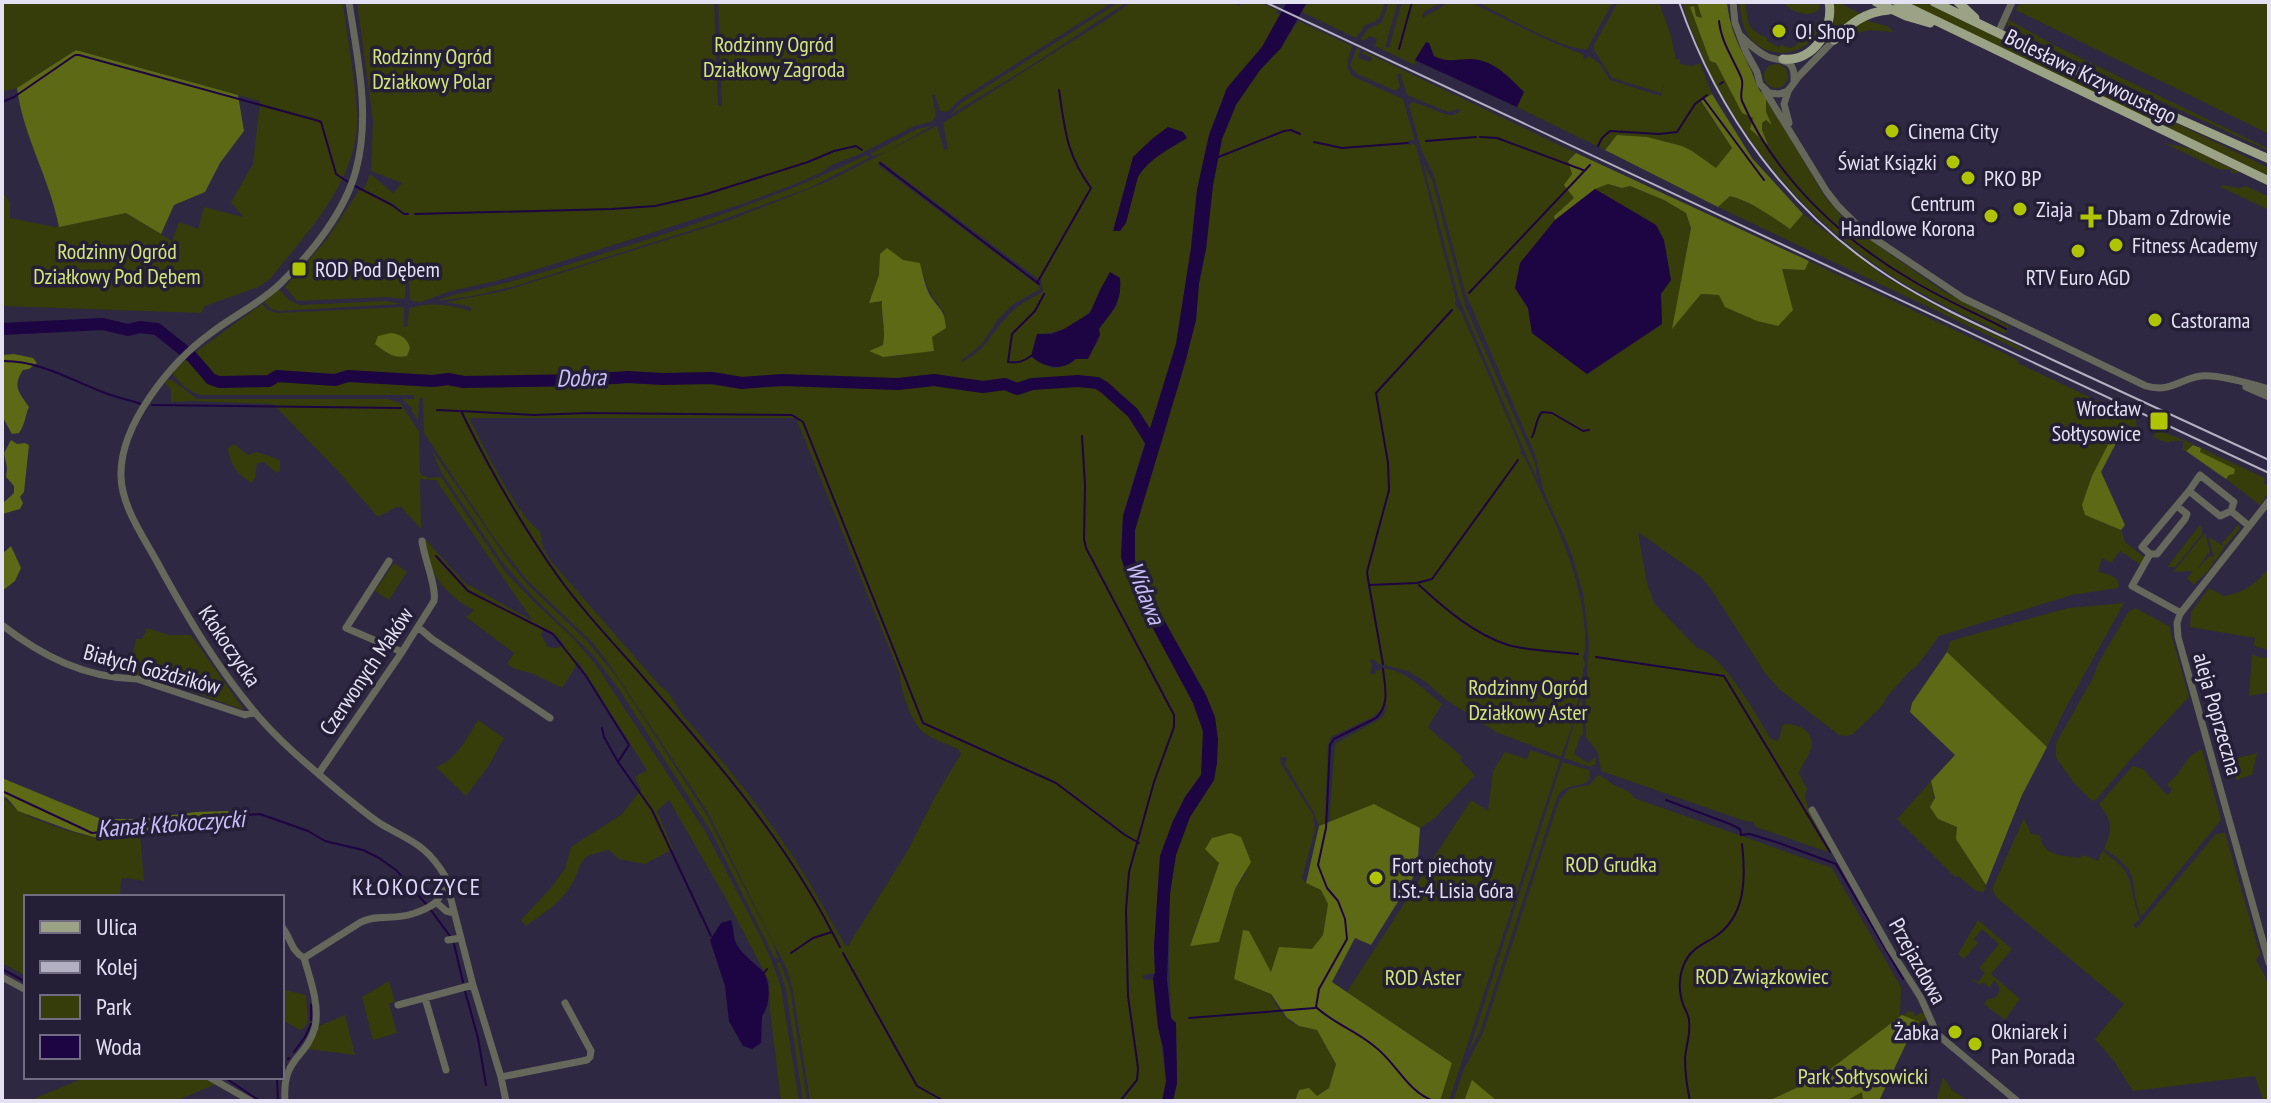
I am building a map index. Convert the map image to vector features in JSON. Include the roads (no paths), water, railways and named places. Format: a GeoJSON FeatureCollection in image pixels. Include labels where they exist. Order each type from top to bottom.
{"type":"FeatureCollection","features":[{"type":"Feature","properties":{"kind":"main road"},"geometry":{"type":"LineString","coordinates":[[1779,59],[1801,57],[1822,39],[1830,23],[1829,2]]}},
{"type":"Feature","properties":{"kind":"main road","name":"Bolesława Krzywoustego"},"geometry":{"type":"LineString","coordinates":[[1876,2],[1894,6],[1927,23],[1952,29],[2269,181]]}},
{"type":"Feature","properties":{"kind":"main road","name":"Bolesława Krzywoustego"},"geometry":{"type":"LineString","coordinates":[[1934,2],[2269,159]]}},
{"type":"Feature","properties":{"kind":"main road"},"geometry":{"type":"LineString","coordinates":[[1958,2],[1983,25]]}},
{"type":"Feature","properties":{"kind":"main road"},"geometry":{"type":"LineString","coordinates":[[1834,40],[1859,18],[1894,6]]}},
{"type":"Feature","properties":{"kind":"street","name":"Kłokoczycka"},"geometry":{"type":"LineString","coordinates":[[349,2],[364,114],[350,189],[334,219],[279,285],[192,347],[153,394],[125,445],[121,461],[122,487],[134,519],[196,632],[225,676],[255,712],[368,815],[423,848],[439,865],[449,888],[506,1101]]}},
{"type":"Feature","properties":{"kind":"street"},"geometry":{"type":"LineString","coordinates":[[1733,2],[1738,30],[1765,91],[1827,192],[1863,231],[1963,298],[2151,388],[2168,388],[2203,375],[2269,389]]}},
{"type":"Feature","properties":{"kind":"street"},"geometry":{"type":"LineString","coordinates":[[1998,33],[2012,2]]}},
{"type":"Feature","properties":{"kind":"street"},"geometry":{"type":"LineString","coordinates":[[1738,30],[1757,51],[1779,59],[1794,70],[1784,105],[1793,136]]}},
{"type":"Feature","properties":{"kind":"street"},"geometry":{"type":"LineString","coordinates":[[1765,91],[1779,94],[1792,85],[1834,40]]}},
{"type":"Feature","properties":{"kind":"street"},"geometry":{"type":"LineString","coordinates":[[1758,77],[1764,63],[1779,59]]}},
{"type":"Feature","properties":{"kind":"street"},"geometry":{"type":"LineString","coordinates":[[2237,382],[2269,397]]}},
{"type":"Feature","properties":{"kind":"street"},"geometry":{"type":"LineString","coordinates":[[2177,506],[2187,514],[2185,519],[2157,554],[2150,554],[2142,547],[2200,475],[2234,502],[2231,511],[2220,516],[2189,491]]}},
{"type":"Feature","properties":{"kind":"street"},"geometry":{"type":"LineString","coordinates":[[2150,554],[2132,586],[2181,613],[2269,501]]}},
{"type":"Feature","properties":{"kind":"street"},"geometry":{"type":"LineString","coordinates":[[2231,511],[2249,526]]}},
{"type":"Feature","properties":{"kind":"street","name":"Czerwonych Maków"},"geometry":{"type":"LineString","coordinates":[[319,773],[402,652],[435,597],[422,541]]}},
{"type":"Feature","properties":{"kind":"street"},"geometry":{"type":"LineString","coordinates":[[389,561],[346,628],[402,652]]}},
{"type":"Feature","properties":{"kind":"street","name":"aleja Poprzeczna"},"geometry":{"type":"LineString","coordinates":[[2181,613],[2177,623],[2178,637],[2269,963]]}},
{"type":"Feature","properties":{"kind":"street","name":"Białych Goździków"},"geometry":{"type":"LineString","coordinates":[[2,625],[32,648],[85,672],[119,679],[137,679],[245,715],[255,712]]}},
{"type":"Feature","properties":{"kind":"street"},"geometry":{"type":"LineString","coordinates":[[418,627],[550,718]]}},
{"type":"Feature","properties":{"kind":"street","name":"Przejazdowa"},"geometry":{"type":"LineString","coordinates":[[1812,810],[1921,998],[1937,1034],[2017,1101]]}},
{"type":"Feature","properties":{"kind":"street"},"geometry":{"type":"LineString","coordinates":[[304,958],[368,918],[403,917],[430,905],[449,888]]}},
{"type":"Feature","properties":{"kind":"street"},"geometry":{"type":"LineString","coordinates":[[430,905],[454,913]]}},
{"type":"Feature","properties":{"kind":"street"},"geometry":{"type":"LineString","coordinates":[[284,929],[296,953],[304,958],[314,994],[316,1023],[287,1073],[285,1101]]}},
{"type":"Feature","properties":{"kind":"street"},"geometry":{"type":"LineString","coordinates":[[448,940],[461,938]]}},
{"type":"Feature","properties":{"kind":"street"},"geometry":{"type":"LineString","coordinates":[[2,977],[24,989]]}},
{"type":"Feature","properties":{"kind":"street"},"geometry":{"type":"LineString","coordinates":[[398,1005],[473,985]]}},
{"type":"Feature","properties":{"kind":"street"},"geometry":{"type":"LineString","coordinates":[[425,998],[446,1070]]}},
{"type":"Feature","properties":{"kind":"street"},"geometry":{"type":"LineString","coordinates":[[501,1077],[590,1057],[591,1051],[565,1003]]}},
{"type":"Feature","properties":{"kind":"street"},"geometry":{"type":"LineString","coordinates":[[212,1079],[251,1101]]}},
{"type":"Feature","properties":{"kind":"water","name":"Widawa"},"geometry":{"type":"Polygon","coordinates":[[[1287,2],[1307,2],[1281,48],[1260,70],[1236,105],[1222,139],[1196,320],[1135,530],[1135,560],[1141,579],[1206,695],[1215,717],[1218,739],[1214,780],[1190,817],[1176,855],[1170,894],[1167,980],[1171,1018],[1176,1023],[1177,1083],[1173,1101],[1162,1101],[1166,1081],[1153,978],[1160,856],[1185,797],[1201,775],[1203,731],[1193,703],[1126,574],[1121,557],[1123,516],[1176,344],[1197,190],[1209,135],[1227,88],[1262,47],[1287,2]]]}},
{"type":"Feature","properties":{"kind":"water"},"geometry":{"type":"Polygon","coordinates":[[[1426,42],[1434,56],[1439,58],[1479,60],[1500,70],[1524,92],[1517,107],[1415,60],[1426,42]]]}},
{"type":"Feature","properties":{"kind":"water"},"geometry":{"type":"Polygon","coordinates":[[[1168,127],[1183,132],[1187,138],[1143,170],[1138,177],[1126,223],[1120,231],[1113,231],[1133,157],[1168,127]]]}},
{"type":"Feature","properties":{"kind":"water"},"geometry":{"type":"Polygon","coordinates":[[[1595,189],[1656,225],[1664,240],[1671,280],[1661,294],[1662,324],[1587,374],[1532,333],[1528,308],[1515,288],[1520,263],[1555,220],[1595,189]]]}},
{"type":"Feature","properties":{"kind":"water"},"geometry":{"type":"Polygon","coordinates":[[[1110,272],[1120,278],[1120,294],[1116,306],[1099,329],[1100,335],[1088,359],[1075,359],[1059,367],[1041,363],[1031,356],[1037,334],[1051,334],[1064,329],[1090,313],[1110,272]]]}},
{"type":"Feature","properties":{"kind":"water"},"geometry":{"type":"Polygon","coordinates":[[[731,920],[737,945],[764,973],[769,989],[762,1016],[761,1043],[752,1049],[743,1046],[729,1021],[725,986],[710,940],[721,923],[731,920]]]}},
{"type":"Feature","properties":{"kind":"waterway"},"geometry":{"type":"LineString","coordinates":[[1399,49],[1412,2]]}},
{"type":"Feature","properties":{"kind":"waterway"},"geometry":{"type":"LineString","coordinates":[[1719,21],[1725,43],[1742,80],[1742,101],[1756,129],[1792,181],[1813,204],[1887,265],[2006,329]]}},
{"type":"Feature","properties":{"kind":"waterway"},"geometry":{"type":"LineString","coordinates":[[2,102],[79,55],[319,121],[336,174],[348,182]]}},
{"type":"Feature","properties":{"kind":"waterway"},"geometry":{"type":"LineString","coordinates":[[1037,283],[1091,188],[1071,153],[1059,90]]}},
{"type":"Feature","properties":{"kind":"waterway"},"geometry":{"type":"LineString","coordinates":[[1598,146],[1610,131],[1677,132],[1695,104],[1707,95]]}},
{"type":"Feature","properties":{"kind":"waterway"},"geometry":{"type":"LineString","coordinates":[[1703,98],[1764,180]]}},
{"type":"Feature","properties":{"kind":"waterway"},"geometry":{"type":"LineString","coordinates":[[1216,158],[1284,131],[1300,134]]}},
{"type":"Feature","properties":{"kind":"waterway"},"geometry":{"type":"LineString","coordinates":[[1426,141],[1476,137]]}},
{"type":"Feature","properties":{"kind":"waterway"},"geometry":{"type":"LineString","coordinates":[[1480,137],[1497,138],[1583,170]]}},
{"type":"Feature","properties":{"kind":"waterway"},"geometry":{"type":"LineString","coordinates":[[1314,142],[1342,148],[1408,143]]}},
{"type":"Feature","properties":{"kind":"waterway"},"geometry":{"type":"LineString","coordinates":[[415,214],[655,206],[703,195],[834,151],[856,146],[862,150]]}},
{"type":"Feature","properties":{"kind":"waterway"},"geometry":{"type":"LineString","coordinates":[[880,163],[1039,284]]}},
{"type":"Feature","properties":{"kind":"waterway"},"geometry":{"type":"LineString","coordinates":[[1469,293],[1590,165]]}},
{"type":"Feature","properties":{"kind":"waterway"},"geometry":{"type":"LineString","coordinates":[[353,185],[408,214]]}},
{"type":"Feature","properties":{"kind":"waterway"},"geometry":{"type":"LineString","coordinates":[[1031,356],[1020,362],[1008,362],[1012,334],[1035,311],[1044,294]]}},
{"type":"Feature","properties":{"kind":"waterway"},"geometry":{"type":"LineString","coordinates":[[1369,585],[1367,572],[1389,490],[1388,463],[1376,393],[1452,310]]}},
{"type":"Feature","properties":{"kind":"waterway","name":"Dobra"},"geometry":{"type":"LineString","coordinates":[[2,329],[103,324],[128,330],[140,327],[157,329],[192,357],[211,379],[219,382],[269,381],[277,376],[335,380],[348,376],[433,381],[448,379],[464,382],[628,377],[712,378],[742,383],[782,380],[898,384],[934,380],[983,387],[1005,384],[1017,389],[1032,384],[1078,381],[1104,387],[1133,413],[1152,443]]}},
{"type":"Feature","properties":{"kind":"waterway"},"geometry":{"type":"LineString","coordinates":[[2,361],[41,367],[141,404]]}},
{"type":"Feature","properties":{"kind":"waterway"},"geometry":{"type":"LineString","coordinates":[[152,405],[401,408]]}},
{"type":"Feature","properties":{"kind":"waterway"},"geometry":{"type":"LineString","coordinates":[[437,410],[459,411]]}},
{"type":"Feature","properties":{"kind":"waterway"},"geometry":{"type":"LineString","coordinates":[[832,932],[792,863],[745,799],[557,575],[506,495],[461,411],[533,415],[792,415],[803,422],[923,723],[1056,783],[1139,843]]}},
{"type":"Feature","properties":{"kind":"waterway"},"geometry":{"type":"LineString","coordinates":[[1532,437],[1542,412],[1552,413],[1583,431],[1589,430]]}},
{"type":"Feature","properties":{"kind":"waterway"},"geometry":{"type":"LineString","coordinates":[[1082,436],[1086,548],[1174,715],[1174,727],[1154,782],[1129,872],[1126,910],[1128,996],[1138,1068],[1137,1080],[1120,1101]]}},
{"type":"Feature","properties":{"kind":"waterway"},"geometry":{"type":"LineString","coordinates":[[1383,664],[1369,585],[1417,583],[1432,579],[1518,460]]}},
{"type":"Feature","properties":{"kind":"waterway"},"geometry":{"type":"LineString","coordinates":[[436,556],[468,591],[553,634],[586,676],[629,745],[618,762],[652,810],[711,936]]}},
{"type":"Feature","properties":{"kind":"waterway"},"geometry":{"type":"LineString","coordinates":[[1419,585],[1460,620],[1495,640],[1525,649],[1578,654]]}},
{"type":"Feature","properties":{"kind":"waterway"},"geometry":{"type":"LineString","coordinates":[[1596,657],[1724,676],[1830,852]]}},
{"type":"Feature","properties":{"kind":"waterway"},"geometry":{"type":"LineString","coordinates":[[1383,669],[1386,695],[1380,713],[1334,739],[1330,745],[1326,828],[1318,865],[1327,888],[1338,901],[1345,919],[1347,939],[1319,989],[1316,1007],[1374,1046],[1416,1091],[1434,1101]]}},
{"type":"Feature","properties":{"kind":"waterway"},"geometry":{"type":"LineString","coordinates":[[602,728],[618,762]]}},
{"type":"Feature","properties":{"kind":"waterway","name":"Kanał Kłokoczycki"},"geometry":{"type":"LineString","coordinates":[[2,791],[92,833],[260,814],[308,831],[325,841],[363,850],[379,858],[396,870],[426,904]]}},
{"type":"Feature","properties":{"kind":"waterway"},"geometry":{"type":"LineString","coordinates":[[1666,800],[1730,824],[1740,829],[1741,835],[1750,834],[1836,864],[1903,979]]}},
{"type":"Feature","properties":{"kind":"waterway"},"geometry":{"type":"LineString","coordinates":[[1690,1101],[1685,1058],[1689,1026],[1680,994],[1681,972],[1690,954],[1724,930],[1738,908],[1744,870],[1742,844]]}},
{"type":"Feature","properties":{"kind":"waterway","name":"Kanał Kłokoczycki"},"geometry":{"type":"LineString","coordinates":[[430,909],[450,936]]}},
{"type":"Feature","properties":{"kind":"waterway"},"geometry":{"type":"LineString","coordinates":[[791,953],[813,938],[832,932],[840,947]]}},
{"type":"Feature","properties":{"kind":"waterway","name":"Kanał Kłokoczycki"},"geometry":{"type":"LineString","coordinates":[[454,944],[463,982]]}},
{"type":"Feature","properties":{"kind":"waterway"},"geometry":{"type":"LineString","coordinates":[[843,953],[917,1086],[944,1101]]}},
{"type":"Feature","properties":{"kind":"waterway"},"geometry":{"type":"LineString","coordinates":[[2,969],[24,981]]}},
{"type":"Feature","properties":{"kind":"waterway"},"geometry":{"type":"LineString","coordinates":[[764,973],[767,969]]}},
{"type":"Feature","properties":{"kind":"waterway","name":"Kanał Kłokoczycki"},"geometry":{"type":"LineString","coordinates":[[465,991],[478,1038],[486,1085]]}},
{"type":"Feature","properties":{"kind":"waterway"},"geometry":{"type":"LineString","coordinates":[[311,1005],[311,1020]]}},
{"type":"Feature","properties":{"kind":"waterway"},"geometry":{"type":"LineString","coordinates":[[1189,1018],[1315,1008]]}},
{"type":"Feature","properties":{"kind":"waterway"},"geometry":{"type":"LineString","coordinates":[[294,1052],[311,1024]]}},
{"type":"Feature","properties":{"kind":"waterway"},"geometry":{"type":"LineString","coordinates":[[227,1079],[260,1101]]}},
{"type":"Feature","properties":{"kind":"waterway"},"geometry":{"type":"LineString","coordinates":[[277,1080],[278,1101]]}},
{"type":"Feature","properties":{"kind":"railway"},"geometry":{"type":"LineString","coordinates":[[1265,2],[2269,473]]}},
{"type":"Feature","properties":{"kind":"railway"},"geometry":{"type":"LineString","coordinates":[[1679,2],[1714,83],[1761,157],[1819,222],[1852,250],[1888,276],[1949,311],[2269,460]]}},
{"type":"Feature","properties":{"kind":"place","name":"O! Shop"},"geometry":{"type":"Point","coordinates":[1779,31]}},
{"type":"Feature","properties":{"kind":"place","name":"Cinema City"},"geometry":{"type":"Point","coordinates":[1892,131]}},
{"type":"Feature","properties":{"kind":"place","name":"Świat Ksiązki"},"geometry":{"type":"Point","coordinates":[1953,162]}},
{"type":"Feature","properties":{"kind":"place","name":"PKO BP"},"geometry":{"type":"Point","coordinates":[1968,178]}},
{"type":"Feature","properties":{"kind":"place","name":"Ziaja"},"geometry":{"type":"Point","coordinates":[2020,209]}},
{"type":"Feature","properties":{"kind":"place","name":"Centrum Handlowe Korona"},"geometry":{"type":"Point","coordinates":[1991,216]}},
{"type":"Feature","properties":{"kind":"place","name":"Dbam o Zdrowie"},"geometry":{"type":"Point","coordinates":[2091,217]}},
{"type":"Feature","properties":{"kind":"place","name":"Fitness Academy"},"geometry":{"type":"Point","coordinates":[2116,245]}},
{"type":"Feature","properties":{"kind":"place","name":"RTV Euro AGD"},"geometry":{"type":"Point","coordinates":[2078,251]}},
{"type":"Feature","properties":{"kind":"place","name":"ROD Pod Dębem"},"geometry":{"type":"Point","coordinates":[299,269]}},
{"type":"Feature","properties":{"kind":"place","name":"Castorama"},"geometry":{"type":"Point","coordinates":[2155,320]}},
{"type":"Feature","properties":{"kind":"place","name":"Wrocław Sołtysowice"},"geometry":{"type":"Point","coordinates":[2159,421]}},
{"type":"Feature","properties":{"kind":"place","name":"Fort piechoty I.St.-4 Lisia Góra"},"geometry":{"type":"Point","coordinates":[1376,878]}},
{"type":"Feature","properties":{"kind":"place","name":"Żabka"},"geometry":{"type":"Point","coordinates":[1955,1032]}},
{"type":"Feature","properties":{"kind":"place","name":"Okniarek i Pan Porada"},"geometry":{"type":"Point","coordinates":[1975,1044]}},
{"type":"Feature","properties":{"kind":"district","name":"KŁOKOCZYCE"},"geometry":{"type":"Point","coordinates":[417,887]}},
{"type":"Feature","properties":{"kind":"park label","name":"Rodzinny Ogród Działkowy Zagroda"},"geometry":{"type":"Point","coordinates":[774,56]}},
{"type":"Feature","properties":{"kind":"park label","name":"Rodzinny Ogród Działkowy Polar"},"geometry":{"type":"Point","coordinates":[432,68]}},
{"type":"Feature","properties":{"kind":"park label","name":"Rodzinny Ogród Działkowy Pod Dębem"},"geometry":{"type":"Point","coordinates":[117,264]}},
{"type":"Feature","properties":{"kind":"park label","name":"Rodzinny Ogród Działkowy Aster"},"geometry":{"type":"Point","coordinates":[1528,700]}},
{"type":"Feature","properties":{"kind":"park label","name":"ROD Grudka"},"geometry":{"type":"Point","coordinates":[1611,864]}},
{"type":"Feature","properties":{"kind":"park label","name":"ROD Związkowiec"},"geometry":{"type":"Point","coordinates":[1762,976]}},
{"type":"Feature","properties":{"kind":"park label","name":"ROD Aster"},"geometry":{"type":"Point","coordinates":[1423,977]}},
{"type":"Feature","properties":{"kind":"park label","name":"Park Sołtysowicki"},"geometry":{"type":"Point","coordinates":[1863,1076]}}]}
